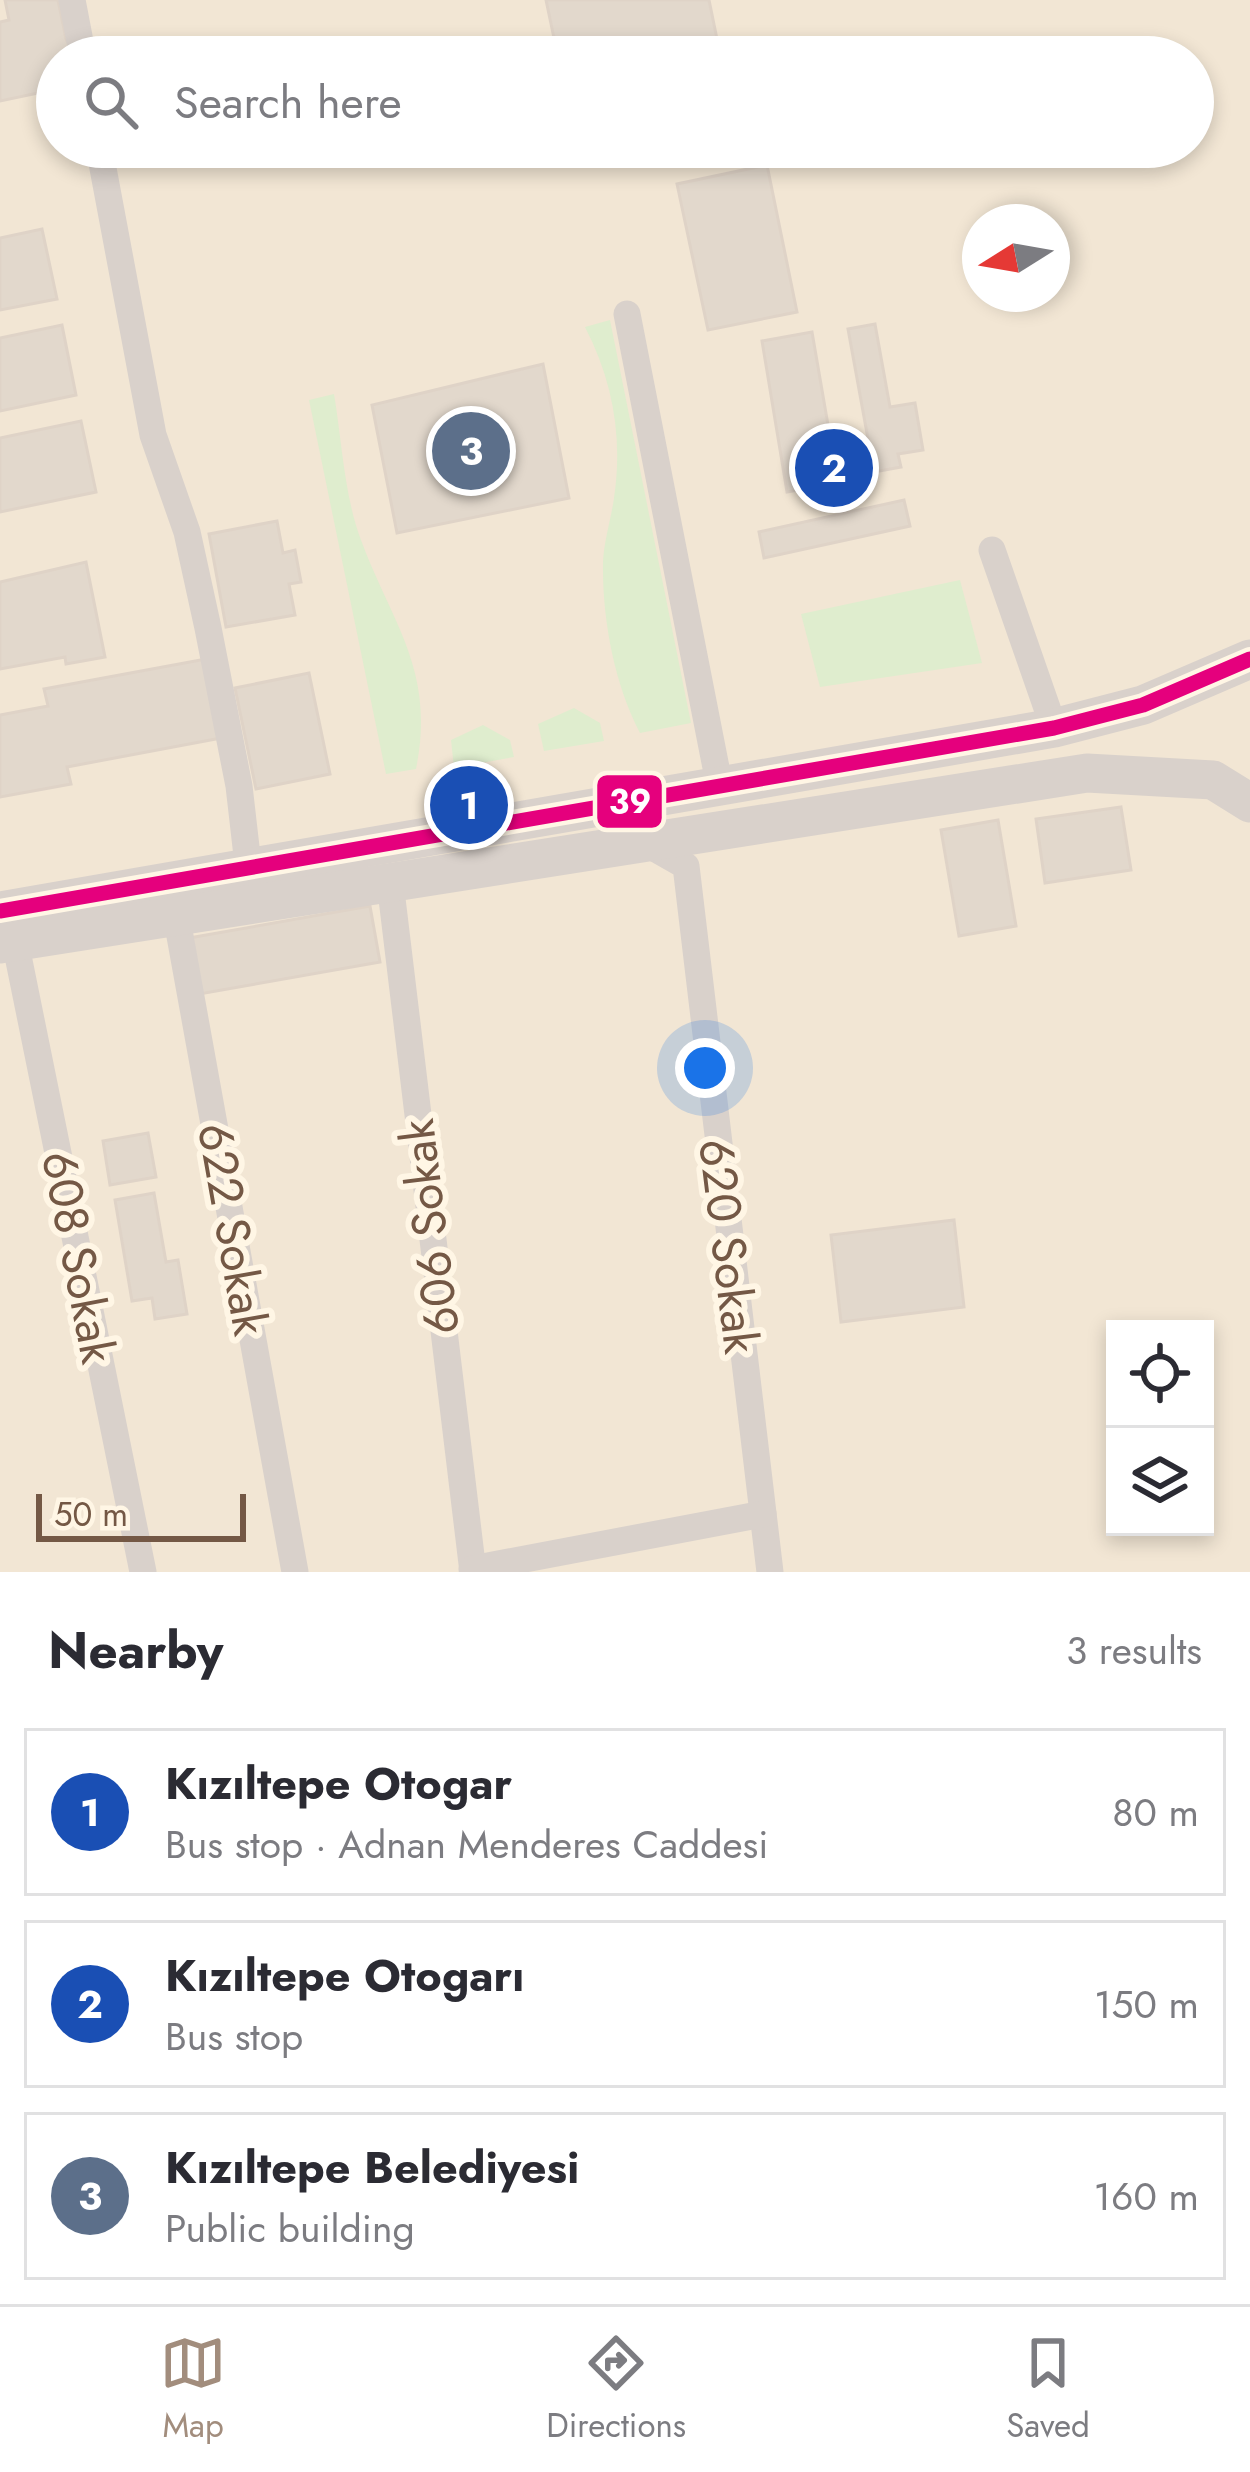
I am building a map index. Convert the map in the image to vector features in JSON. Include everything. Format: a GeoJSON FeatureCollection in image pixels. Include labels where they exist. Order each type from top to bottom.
{"type":"FeatureCollection","features":[{"type":"Feature","properties":{"kind":"street"},"geometry":{"type":"LineString","coordinates":[[72,0],[78,36]]}},
{"type":"Feature","properties":{"kind":"street"},"geometry":{"type":"LineString","coordinates":[[103,168],[153,435],[187,532],[208,628],[239,786],[251,887]]}},
{"type":"Feature","properties":{"kind":"street"},"geometry":{"type":"LineString","coordinates":[[628,314],[719,788]]}},
{"type":"Feature","properties":{"kind":"street"},"geometry":{"type":"LineString","coordinates":[[992,550],[1054,728]]}},
{"type":"Feature","properties":{"kind":"street"},"geometry":{"type":"LineString","coordinates":[[5,932],[251,887],[637,803],[1054,728],[1143,705],[1250,659]]}},
{"type":"Feature","properties":{"kind":"street"},"geometry":{"type":"LineString","coordinates":[[251,887],[390,882],[1087,773],[1213,779],[1250,803]]}},
{"type":"Feature","properties":{"kind":"street"},"geometry":{"type":"LineString","coordinates":[[637,803],[643,846]]}},
{"type":"Feature","properties":{"kind":"street","name":"620 Sokak"},"geometry":{"type":"LineString","coordinates":[[643,846],[686,866],[770,1572]]}},
{"type":"Feature","properties":{"kind":"street","name":"606 Sokak"},"geometry":{"type":"LineString","coordinates":[[390,882],[473,1570]]}},
{"type":"Feature","properties":{"kind":"street","name":"622 Sokak"},"geometry":{"type":"LineString","coordinates":[[174,900],[295,1572]]}},
{"type":"Feature","properties":{"kind":"street","name":"608 Sokak"},"geometry":{"type":"LineString","coordinates":[[5,932],[143,1572]]}},
{"type":"Feature","properties":{"kind":"street"},"geometry":{"type":"LineString","coordinates":[[473,1570],[763,1514]]}},
{"type":"Feature","properties":{"kind":"shaded area"},"geometry":{"type":"Polygon","coordinates":[[[0,0],[1250,0],[1250,1572],[0,1572],[0,0]]]}},
{"type":"Feature","properties":{"kind":"green space"},"geometry":{"type":"Polygon","coordinates":[[[610,320],[691,723],[640,733],[617,672],[605,605],[603,562],[614,498],[616,432],[603,368],[585,327],[610,320]]]}},
{"type":"Feature","properties":{"kind":"green space"},"geometry":{"type":"Polygon","coordinates":[[[334,394],[355,523],[416,675],[421,734],[416,769],[386,774],[309,400],[334,394]]]}},
{"type":"Feature","properties":{"kind":"green space"},"geometry":{"type":"Polygon","coordinates":[[[960,580],[982,663],[820,687],[801,614],[960,580]]]}},
{"type":"Feature","properties":{"kind":"green space"},"geometry":{"type":"Polygon","coordinates":[[[574,708],[600,723],[604,741],[544,751],[538,724],[574,708]]]}},
{"type":"Feature","properties":{"kind":"green space"},"geometry":{"type":"Polygon","coordinates":[[[483,725],[510,740],[514,757],[454,768],[451,740],[483,725]]]}},
{"type":"Feature","properties":{"kind":"building"},"geometry":{"type":"Polygon","coordinates":[[[5,0],[58,0],[65,36],[36,36],[36,93],[0,101],[0,22],[9,20],[5,0]]]}},
{"type":"Feature","properties":{"kind":"building"},"geometry":{"type":"Polygon","coordinates":[[[546,0],[709,0],[716,36],[554,36],[546,0]]]}},
{"type":"Feature","properties":{"kind":"building"},"geometry":{"type":"Polygon","coordinates":[[[768,168],[797,312],[708,330],[677,184],[768,168]]]}},
{"type":"Feature","properties":{"kind":"building"},"geometry":{"type":"Polygon","coordinates":[[[42,229],[57,299],[0,310],[0,238],[42,229]]]}},
{"type":"Feature","properties":{"kind":"building"},"geometry":{"type":"Polygon","coordinates":[[[875,324],[890,407],[915,403],[923,450],[898,454],[901,467],[874,472],[848,329],[875,324]]]}},
{"type":"Feature","properties":{"kind":"building"},"geometry":{"type":"Polygon","coordinates":[[[62,325],[76,395],[0,411],[0,338],[62,325]]]}},
{"type":"Feature","properties":{"kind":"building"},"geometry":{"type":"Polygon","coordinates":[[[812,332],[838,483],[787,492],[762,341],[812,332]]]}},
{"type":"Feature","properties":{"kind":"building"},"geometry":{"type":"Polygon","coordinates":[[[543,364],[569,498],[397,533],[372,405],[543,364]]]}},
{"type":"Feature","properties":{"kind":"building"},"geometry":{"type":"Polygon","coordinates":[[[81,421],[96,492],[0,512],[0,438],[81,421]]]}},
{"type":"Feature","properties":{"kind":"building"},"geometry":{"type":"Polygon","coordinates":[[[904,500],[910,526],[764,558],[759,532],[904,500]]]}},
{"type":"Feature","properties":{"kind":"building"},"geometry":{"type":"Polygon","coordinates":[[[277,521],[283,553],[295,550],[301,582],[289,584],[295,615],[226,627],[209,534],[277,521]]]}},
{"type":"Feature","properties":{"kind":"building"},"geometry":{"type":"Polygon","coordinates":[[[86,562],[105,657],[66,664],[65,657],[0,669],[0,582],[86,562]]]}},
{"type":"Feature","properties":{"kind":"building"},"geometry":{"type":"Polygon","coordinates":[[[206,659],[221,738],[67,767],[71,784],[0,797],[0,715],[48,706],[44,689],[206,659]]]}},
{"type":"Feature","properties":{"kind":"building"},"geometry":{"type":"Polygon","coordinates":[[[309,673],[330,774],[256,789],[235,688],[309,673]]]}},
{"type":"Feature","properties":{"kind":"building"},"geometry":{"type":"Polygon","coordinates":[[[1121,807],[1131,870],[1045,883],[1036,819],[1121,807]]]}},
{"type":"Feature","properties":{"kind":"building"},"geometry":{"type":"Polygon","coordinates":[[[998,820],[1016,926],[959,936],[941,830],[998,820]]]}},
{"type":"Feature","properties":{"kind":"building"},"geometry":{"type":"Polygon","coordinates":[[[370,906],[380,962],[199,994],[189,938],[370,906]]]}},
{"type":"Feature","properties":{"kind":"building"},"geometry":{"type":"Polygon","coordinates":[[[148,1133],[156,1177],[110,1185],[103,1141],[148,1133]]]}},
{"type":"Feature","properties":{"kind":"building"},"geometry":{"type":"Polygon","coordinates":[[[154,1193],[166,1262],[178,1260],[187,1314],[155,1319],[152,1298],[132,1301],[115,1200],[154,1193]]]}},
{"type":"Feature","properties":{"kind":"building"},"geometry":{"type":"Polygon","coordinates":[[[954,1220],[964,1307],[841,1322],[831,1235],[954,1220]]]}},
{"type":"Feature","properties":{"kind":"transit line","name":"39"},"geometry":{"type":"LineString","coordinates":[[0,911],[1054,728],[1143,705],[1250,659]]}},
{"type":"Feature","properties":{"kind":"place","name":"Kızıltepe Belediyesi"},"geometry":{"type":"Point","coordinates":[471,451]}},
{"type":"Feature","properties":{"kind":"place","name":"Kızıltepe Otogarı"},"geometry":{"type":"Point","coordinates":[834,468]}},
{"type":"Feature","properties":{"kind":"place","name":"Kızıltepe Otogar"},"geometry":{"type":"Point","coordinates":[469,805]}}]}
